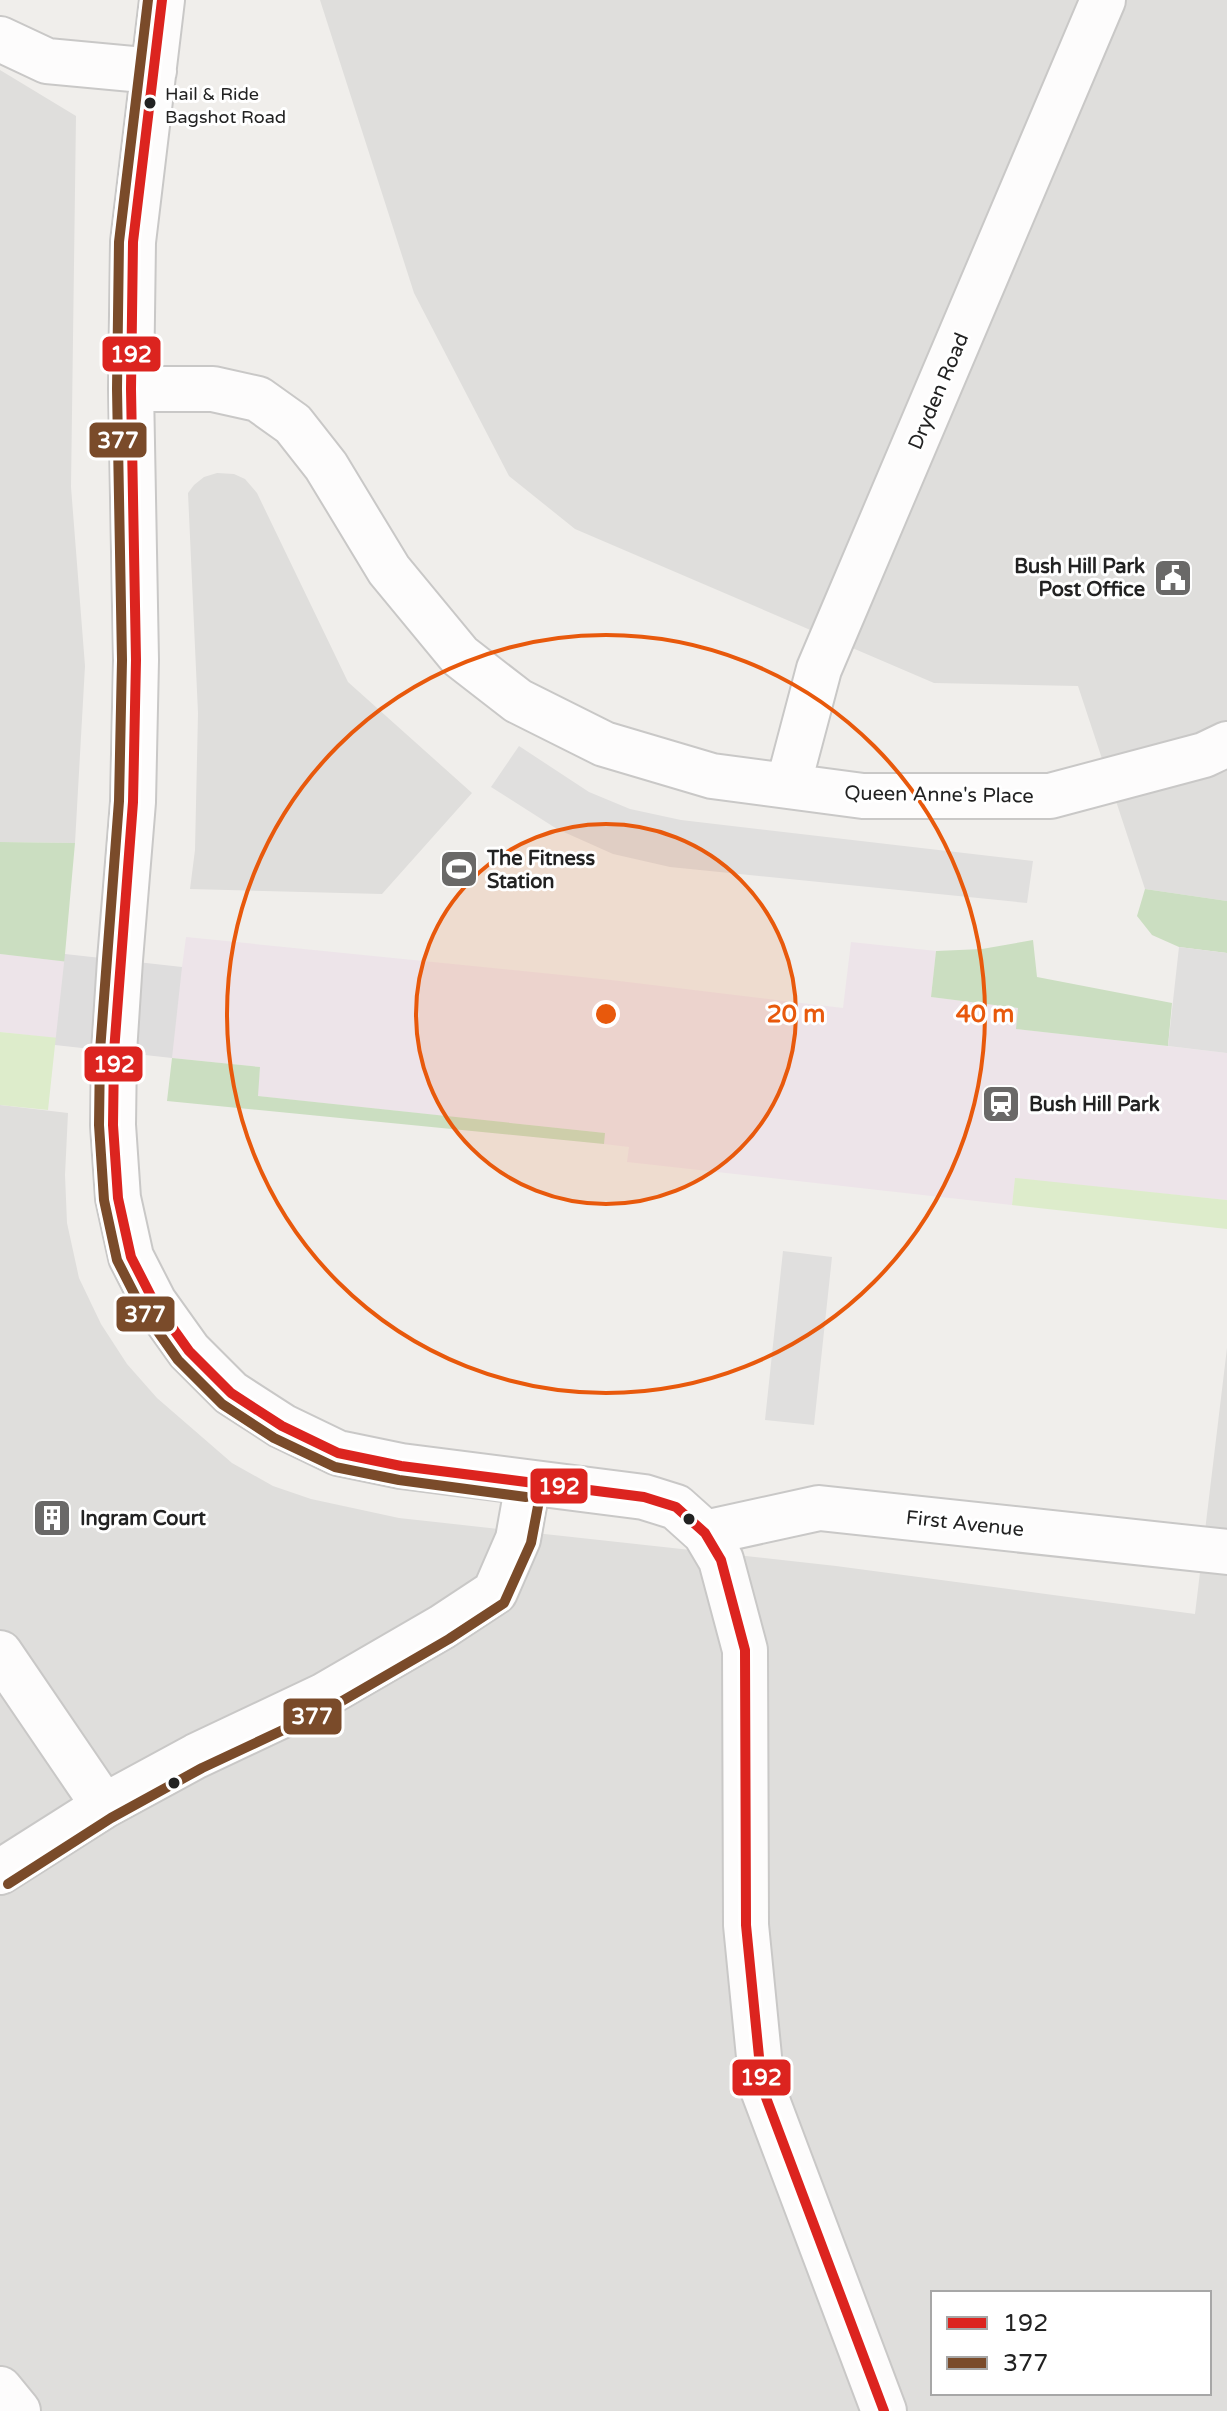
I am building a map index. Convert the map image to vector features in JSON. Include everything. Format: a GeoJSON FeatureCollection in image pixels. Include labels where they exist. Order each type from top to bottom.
{"type":"FeatureCollection","features":[{"type":"Feature","properties":{"kind":"street"},"geometry":{"type":"LineString","coordinates":[[162,0],[133,242],[131,389],[136,660],[133,802],[114,1052],[113,1125],[118,1198],[131,1257],[154,1302],[189,1351],[231,1393],[282,1426],[338,1453],[401,1466],[644,1497],[676,1507],[705,1533],[721,1560],[745,1650],[746,1925],[762,2087],[884,2411]]}},
{"type":"Feature","properties":{"kind":"street","name":"Dryden Road"},"geometry":{"type":"LineString","coordinates":[[788,786],[819,669],[1103,0]]}},
{"type":"Feature","properties":{"kind":"street"},"geometry":{"type":"LineString","coordinates":[[0,39],[47,61],[154,71]]}},
{"type":"Feature","properties":{"kind":"street","name":"Queen Anne's Place"},"geometry":{"type":"LineString","coordinates":[[131,389],[213,389],[258,399],[293,424],[326,466],[389,570],[460,656],[518,701],[604,744],[712,776],[863,796],[1050,796],[1204,755],[1227,744]]}},
{"type":"Feature","properties":{"kind":"street"},"geometry":{"type":"LineString","coordinates":[[0,1872],[104,1806],[196,1756],[323,1696],[442,1627],[495,1592],[518,1539],[528,1483]]}},
{"type":"Feature","properties":{"kind":"street","name":"First Avenue"},"geometry":{"type":"LineString","coordinates":[[705,1533],[819,1508],[1227,1552]]}},
{"type":"Feature","properties":{"kind":"street"},"geometry":{"type":"LineString","coordinates":[[0,1653],[104,1806]]}},
{"type":"Feature","properties":{"kind":"street"},"geometry":{"type":"LineString","coordinates":[[0,2389],[18,2411]]}},
{"type":"Feature","properties":{"kind":"shaded area"},"geometry":{"type":"Polygon","coordinates":[[[320,0],[1227,0],[1227,901],[1145,889],[1078,686],[934,683],[575,529],[509,476],[414,293],[320,0]]]}},
{"type":"Feature","properties":{"kind":"shaded area"},"geometry":{"type":"Polygon","coordinates":[[[0,70],[76,116],[71,487],[85,666],[75,843],[0,842],[0,70]]]}},
{"type":"Feature","properties":{"kind":"shaded area"},"geometry":{"type":"Polygon","coordinates":[[[217,473],[234,474],[245,479],[257,493],[348,682],[472,793],[382,894],[190,889],[195,850],[198,713],[188,493],[204,477],[217,473]]]}},
{"type":"Feature","properties":{"kind":"shaded area"},"geometry":{"type":"Polygon","coordinates":[[[519,746],[589,792],[630,809],[681,820],[1033,861],[1027,903],[670,867],[613,854],[557,829],[491,787],[519,746]]]}},
{"type":"Feature","properties":{"kind":"shaded area"},"geometry":{"type":"Polygon","coordinates":[[[186,937],[611,980],[843,1008],[851,942],[936,951],[931,997],[1019,1008],[1017,1029],[1227,1053],[1227,1200],[1015,1179],[1012,1205],[627,1162],[629,1147],[604,1144],[604,1133],[257,1096],[260,1067],[172,1058],[170,1051],[0,1032],[0,954],[178,974],[182,967],[186,937]]]}},
{"type":"Feature","properties":{"kind":"shaded area"},"geometry":{"type":"Polygon","coordinates":[[[1179,947],[1227,953],[1227,1053],[1168,1046],[1179,947]]]}},
{"type":"Feature","properties":{"kind":"shaded area"},"geometry":{"type":"Polygon","coordinates":[[[0,1105],[68,1113],[65,1175],[67,1223],[79,1278],[101,1324],[127,1364],[157,1398],[232,1463],[273,1486],[311,1499],[399,1518],[836,1566],[1195,1614],[1227,1348],[1227,2411],[0,2411],[0,1105]]]}},
{"type":"Feature","properties":{"kind":"shaded area"},"geometry":{"type":"Polygon","coordinates":[[[783,1251],[832,1257],[814,1425],[765,1420],[783,1251]]]}},
{"type":"Feature","properties":{"kind":"green space"},"geometry":{"type":"Polygon","coordinates":[[[0,842],[75,843],[65,954],[69,962],[0,954],[0,842]]]}},
{"type":"Feature","properties":{"kind":"green space"},"geometry":{"type":"Polygon","coordinates":[[[1145,889],[1227,901],[1227,953],[1179,947],[1152,935],[1137,916],[1145,889]]]}},
{"type":"Feature","properties":{"kind":"green space"},"geometry":{"type":"Polygon","coordinates":[[[1033,940],[1037,977],[1172,1003],[1168,1046],[1016,1029],[1018,1008],[931,997],[936,951],[982,949],[1033,940]]]}},
{"type":"Feature","properties":{"kind":"green space"},"geometry":{"type":"Polygon","coordinates":[[[0,1032],[59,1038],[55,1045],[48,1110],[0,1105],[0,1032]]]}},
{"type":"Feature","properties":{"kind":"green space"},"geometry":{"type":"Polygon","coordinates":[[[172,1058],[260,1067],[258,1096],[605,1133],[604,1144],[167,1101],[172,1058]]]}},
{"type":"Feature","properties":{"kind":"green space"},"geometry":{"type":"Polygon","coordinates":[[[1015,1178],[1227,1200],[1227,1229],[1012,1205],[1015,1178]]]}},
{"type":"Feature","properties":{"kind":"pier"},"geometry":{"type":"Polygon","coordinates":[[[65,954],[182,967],[172,1058],[55,1045],[65,954]]]}},
{"type":"Feature","properties":{"kind":"transit line","name":"377"},"geometry":{"type":"LineString","coordinates":[[148,0],[119,242],[117,389],[122,660],[119,801],[100,1051],[99,1125],[104,1200],[117,1260],[142,1309],[178,1360],[222,1404],[274,1438],[335,1467],[399,1480],[526,1497]]}},
{"type":"Feature","properties":{"kind":"transit line","name":"192"},"geometry":{"type":"LineString","coordinates":[[162,0],[133,242],[131,389],[136,660],[133,802],[114,1052],[113,1125],[118,1198],[131,1257],[154,1302],[189,1351],[231,1393],[282,1426],[338,1453],[401,1466],[644,1497],[676,1507],[705,1533],[721,1560],[745,1650],[746,1925],[762,2087],[884,2411]]}},
{"type":"Feature","properties":{"kind":"transit line","name":"377"},"geometry":{"type":"LineString","coordinates":[[8,1884],[111,1818],[202,1768],[330,1708],[449,1639],[504,1603],[531,1543],[542,1485]]}},
{"type":"Feature","properties":{"kind":"place","name":"Hail & Ride Bagshot Road"},"geometry":{"type":"Point","coordinates":[150,103]}},
{"type":"Feature","properties":{"kind":"place","name":"Bush Hill Park Post Office"},"geometry":{"type":"Point","coordinates":[1173,578]}},
{"type":"Feature","properties":{"kind":"place","name":"The Fitness Station"},"geometry":{"type":"Point","coordinates":[459,869]}},
{"type":"Feature","properties":{"kind":"place","name":"Bush Hill Park"},"geometry":{"type":"Point","coordinates":[1001,1104]}},
{"type":"Feature","properties":{"kind":"place","name":"Ingram Court"},"geometry":{"type":"Point","coordinates":[52,1518]}}]}
